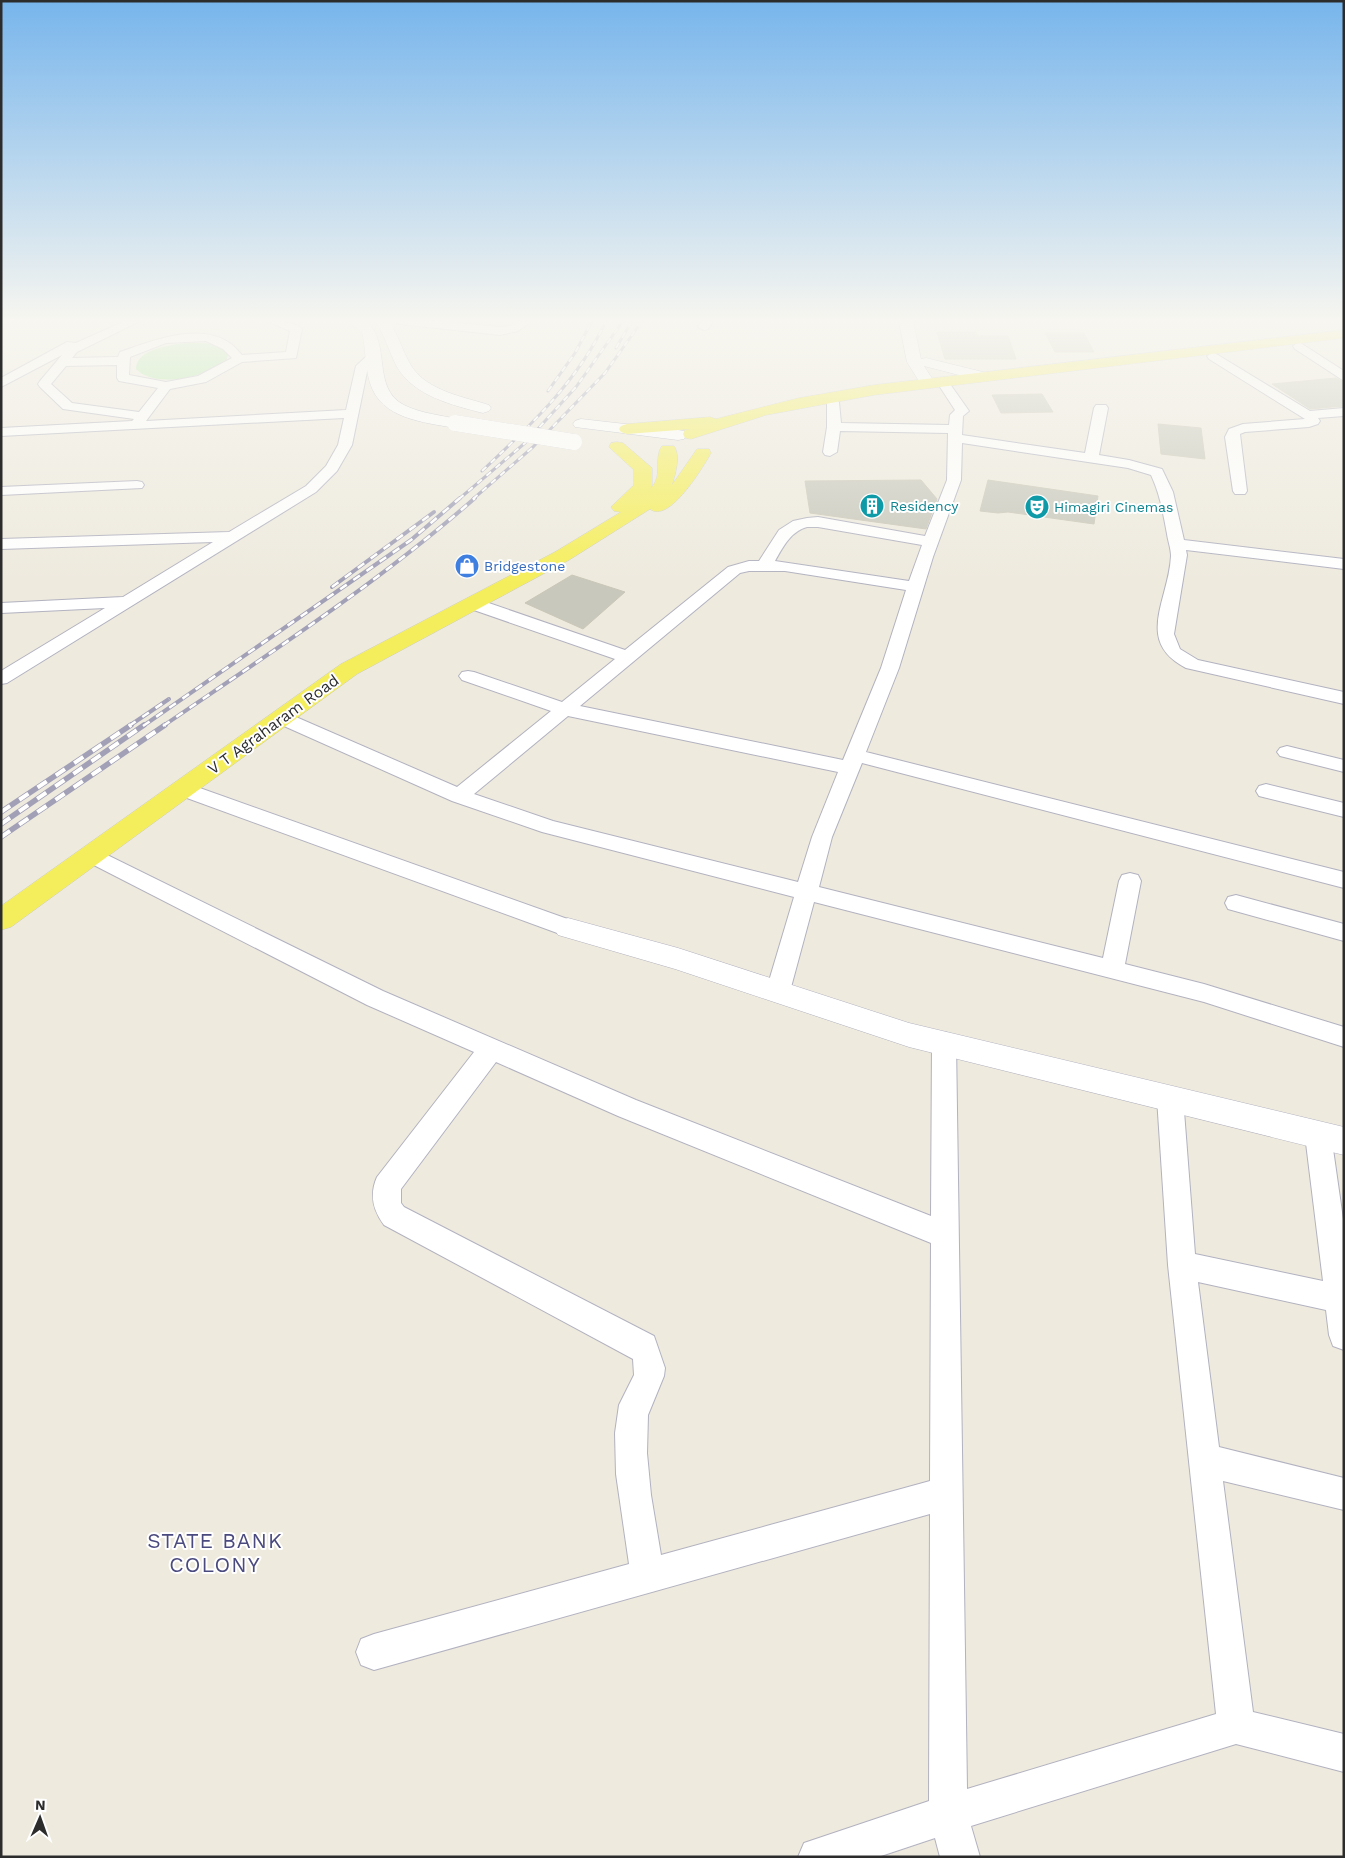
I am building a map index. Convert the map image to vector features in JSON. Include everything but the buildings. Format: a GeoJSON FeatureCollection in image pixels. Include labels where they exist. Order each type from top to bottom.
{"type":"FeatureCollection","features":[{"type":"Feature","properties":{"kind":"main road"},"geometry":{"type":"LineString","coordinates":[[666,443],[724,421],[776,408]]}},
{"type":"Feature","properties":{"kind":"main road"},"geometry":{"type":"LineString","coordinates":[[666,443],[682,455],[714,445],[775,416],[809,408]]}},
{"type":"Feature","properties":{"kind":"main road"},"geometry":{"type":"LineString","coordinates":[[627,429],[724,421]]}},
{"type":"Feature","properties":{"kind":"main road"},"geometry":{"type":"LineString","coordinates":[[666,443],[703,436],[714,445]]}},
{"type":"Feature","properties":{"kind":"main road"},"geometry":{"type":"LineString","coordinates":[[562,556],[641,508],[662,487],[667,474],[666,443]]}},
{"type":"Feature","properties":{"kind":"main road"},"geometry":{"type":"LineString","coordinates":[[562,556],[632,526],[672,496],[714,445]]}},
{"type":"Feature","properties":{"kind":"main road"},"geometry":{"type":"LineString","coordinates":[[562,556],[606,517],[631,499],[643,486],[643,468],[603,446]]}},
{"type":"Feature","properties":{"kind":"main road","name":"V T Agraharam Road"},"geometry":{"type":"LineString","coordinates":[[1,920],[349,669],[562,556]]}},
{"type":"Feature","properties":{"kind":"street"},"geometry":{"type":"LineString","coordinates":[[76,408],[139,421]]}},
{"type":"Feature","properties":{"kind":"street"},"geometry":{"type":"LineString","coordinates":[[139,421],[149,408]]}},
{"type":"Feature","properties":{"kind":"street"},"geometry":{"type":"LineString","coordinates":[[1,679],[311,489],[332,468],[345,445],[352,408]]}},
{"type":"Feature","properties":{"kind":"street"},"geometry":{"type":"LineString","coordinates":[[397,408],[405,413],[456,423],[603,446],[666,443]]}},
{"type":"Feature","properties":{"kind":"street"},"geometry":{"type":"LineString","coordinates":[[482,408],[502,411]]}},
{"type":"Feature","properties":{"kind":"street"},"geometry":{"type":"LineString","coordinates":[[830,452],[834,426],[833,408]]}},
{"type":"Feature","properties":{"kind":"street"},"geometry":{"type":"LineString","coordinates":[[778,991],[822,837],[890,668],[930,542],[954,480],[956,427],[948,408]]}},
{"type":"Feature","properties":{"kind":"street"},"geometry":{"type":"LineString","coordinates":[[1091,459],[1101,408]]}},
{"type":"Feature","properties":{"kind":"street"},"geometry":{"type":"LineString","coordinates":[[1240,491],[1232,437],[1234,432],[1243,428],[1304,424],[1313,421],[1295,408]]}},
{"type":"Feature","properties":{"kind":"street"},"geometry":{"type":"LineString","coordinates":[[1308,416],[1344,412]]}},
{"type":"Feature","properties":{"kind":"street"},"geometry":{"type":"LineString","coordinates":[[1,432],[139,421],[351,414]]}},
{"type":"Feature","properties":{"kind":"street"},"geometry":{"type":"LineString","coordinates":[[561,421],[627,429],[666,443]]}},
{"type":"Feature","properties":{"kind":"street"},"geometry":{"type":"LineString","coordinates":[[834,426],[956,427],[1091,459],[1143,467],[1157,472],[1166,492],[1179,555],[1165,634],[1166,641],[1171,650],[1180,658],[1192,664],[1344,698]]}},
{"type":"Feature","properties":{"kind":"street"},"geometry":{"type":"LineString","coordinates":[[1,490],[137,485]]}},
{"type":"Feature","properties":{"kind":"street"},"geometry":{"type":"LineString","coordinates":[[765,565],[787,530],[802,522],[818,522],[930,542]]}},
{"type":"Feature","properties":{"kind":"street"},"geometry":{"type":"LineString","coordinates":[[1,544],[233,537]]}},
{"type":"Feature","properties":{"kind":"street"},"geometry":{"type":"LineString","coordinates":[[1177,544],[1344,564]]}},
{"type":"Feature","properties":{"kind":"street"},"geometry":{"type":"LineString","coordinates":[[459,796],[726,575],[740,568],[765,565],[784,566],[915,587]]}},
{"type":"Feature","properties":{"kind":"street"},"geometry":{"type":"LineString","coordinates":[[1,608],[127,602]]}},
{"type":"Feature","properties":{"kind":"street"},"geometry":{"type":"LineString","coordinates":[[474,604],[627,657]]}},
{"type":"Feature","properties":{"kind":"street"},"geometry":{"type":"LineString","coordinates":[[1,666],[20,667]]}},
{"type":"Feature","properties":{"kind":"street"},"geometry":{"type":"LineString","coordinates":[[468,676],[564,709],[852,761],[1344,880]]}},
{"type":"Feature","properties":{"kind":"street"},"geometry":{"type":"LineString","coordinates":[[282,718],[459,796],[549,828],[1204,993],[1344,1037]]}},
{"type":"Feature","properties":{"kind":"street"},"geometry":{"type":"LineString","coordinates":[[1287,752],[1344,766]]}},
{"type":"Feature","properties":{"kind":"street"},"geometry":{"type":"LineString","coordinates":[[183,789],[568,928],[678,959],[910,1034],[1331,1138],[1344,1335]]}},
{"type":"Feature","properties":{"kind":"street"},"geometry":{"type":"LineString","coordinates":[[1266,791],[1344,810]]}},
{"type":"Feature","properties":{"kind":"street"},"geometry":{"type":"LineString","coordinates":[[91,855],[375,998],[627,1108],[945,1235]]}},
{"type":"Feature","properties":{"kind":"street"},"geometry":{"type":"LineString","coordinates":[[1112,969],[1130,881]]}},
{"type":"Feature","properties":{"kind":"street"},"geometry":{"type":"LineString","coordinates":[[1236,902],[1344,933]]}},
{"type":"Feature","properties":{"kind":"street"},"geometry":{"type":"LineString","coordinates":[[944,1042],[948,1814],[960,1857]]}},
{"type":"Feature","properties":{"kind":"street"},"geometry":{"type":"LineString","coordinates":[[491,1048],[387,1186],[388,1207],[394,1216],[642,1347],[650,1368],[648,1380],[632,1415],[631,1462],[648,1576]]}},
{"type":"Feature","properties":{"kind":"street"},"geometry":{"type":"LineString","coordinates":[[1170,1098],[1182,1265],[1236,1726]]}},
{"type":"Feature","properties":{"kind":"street"},"geometry":{"type":"LineString","coordinates":[[1182,1265],[1341,1299]]}},
{"type":"Feature","properties":{"kind":"street"},"geometry":{"type":"LineString","coordinates":[[1205,1460],[1344,1494]]}},
{"type":"Feature","properties":{"kind":"street"},"geometry":{"type":"LineString","coordinates":[[374,1652],[947,1492]]}},
{"type":"Feature","properties":{"kind":"street"},"geometry":{"type":"LineString","coordinates":[[818,1857],[948,1814],[1236,1726],[1344,1753]]}},
{"type":"Feature","properties":{"kind":"railway"},"geometry":{"type":"LineString","coordinates":[[482,471],[547,408]]}},
{"type":"Feature","properties":{"kind":"railway"},"geometry":{"type":"LineString","coordinates":[[459,499],[525,443],[557,408]]}},
{"type":"Feature","properties":{"kind":"railway"},"geometry":{"type":"LineString","coordinates":[[473,499],[533,447],[571,408]]}},
{"type":"Feature","properties":{"kind":"railway"},"geometry":{"type":"LineString","coordinates":[[143,726],[411,540],[460,498]]}},
{"type":"Feature","properties":{"kind":"railway"},"geometry":{"type":"LineString","coordinates":[[163,726],[362,588],[475,498]]}},
{"type":"Feature","properties":{"kind":"railway"},"geometry":{"type":"LineString","coordinates":[[332,587],[434,512]]}},
{"type":"Feature","properties":{"kind":"railway"},"geometry":{"type":"LineString","coordinates":[[129,726],[169,699]]}},
{"type":"Feature","properties":{"kind":"railway"},"geometry":{"type":"LineString","coordinates":[[1,812],[131,725]]}},
{"type":"Feature","properties":{"kind":"railway"},"geometry":{"type":"LineString","coordinates":[[1,824],[144,725]]}},
{"type":"Feature","properties":{"kind":"railway"},"geometry":{"type":"LineString","coordinates":[[1,837],[165,725]]}},
{"type":"Feature","properties":{"kind":"place","name":"Residency"},"geometry":{"type":"Point","coordinates":[872,506]}},
{"type":"Feature","properties":{"kind":"place","name":"Himagiri Cinemas"},"geometry":{"type":"Point","coordinates":[1037,507]}},
{"type":"Feature","properties":{"kind":"place","name":"Bridgestone"},"geometry":{"type":"Point","coordinates":[467,566]}},
{"type":"Feature","properties":{"kind":"district","name":"STATE BANK COLONY"},"geometry":{"type":"Point","coordinates":[215,1553]}}]}
